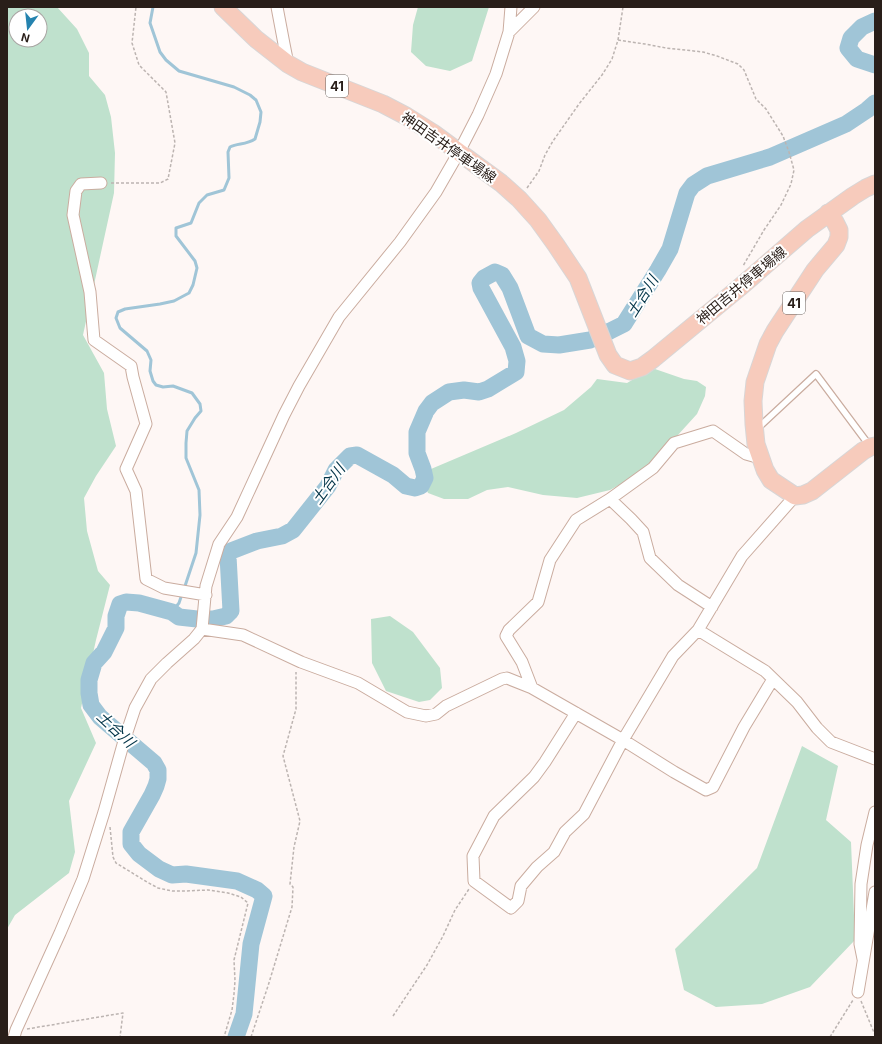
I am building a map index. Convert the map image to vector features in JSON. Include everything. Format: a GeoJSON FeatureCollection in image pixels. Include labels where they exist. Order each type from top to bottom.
{"type":"FeatureCollection","features":[{"type":"Feature","properties":{"kind":"main road","name":"神田吉井停車場線"},"geometry":{"type":"LineString","coordinates":[[223,7],[256,39],[288,64],[302,72],[383,104],[406,116],[433,133],[519,198],[538,220],[578,278],[600,337],[615,366],[630,371],[642,367],[653,359],[739,288],[807,229],[853,196],[875,184]]}},
{"type":"Feature","properties":{"kind":"main road","name":"41"},"geometry":{"type":"LineString","coordinates":[[795,496],[771,480],[760,458],[756,444],[755,432],[753,401],[755,382],[768,344],[775,331],[815,270],[836,245],[839,237],[839,230],[828,213]]}},
{"type":"Feature","properties":{"kind":"main road"},"geometry":{"type":"LineString","coordinates":[[795,496],[803,495],[812,491],[873,446]]}},
{"type":"Feature","properties":{"kind":"street"},"geometry":{"type":"LineString","coordinates":[[14,1037],[83,879],[135,708],[151,680],[202,629],[206,586],[219,544],[237,517],[299,386],[339,318],[400,242],[436,192],[459,152],[478,115],[496,74],[509,32],[511,7]]}},
{"type":"Feature","properties":{"kind":"street"},"geometry":{"type":"LineString","coordinates":[[509,32],[534,7]]}},
{"type":"Feature","properties":{"kind":"street"},"geometry":{"type":"LineString","coordinates":[[278,8],[288,64]]}},
{"type":"Feature","properties":{"kind":"street"},"geometry":{"type":"LineString","coordinates":[[101,183],[81,184],[76,191],[73,215],[90,292],[94,340],[131,366],[146,424],[126,469],[136,491],[146,579],[164,588],[206,595]]}},
{"type":"Feature","properties":{"kind":"street"},"geometry":{"type":"LineString","coordinates":[[532,688],[522,662],[506,636],[509,630],[538,602],[550,560],[576,520],[610,499],[653,468],[674,443],[713,431],[746,454],[760,458]]}},
{"type":"Feature","properties":{"kind":"street"},"geometry":{"type":"LineString","coordinates":[[576,713],[534,777],[494,816],[473,856],[474,881],[510,908],[518,901],[521,886],[554,852],[565,832],[584,814],[623,740],[673,656],[698,630],[742,556],[795,496]]}},
{"type":"Feature","properties":{"kind":"street"},"geometry":{"type":"LineString","coordinates":[[610,499],[643,532],[650,558],[678,585],[712,607]]}},
{"type":"Feature","properties":{"kind":"street"},"geometry":{"type":"LineString","coordinates":[[202,629],[243,635],[301,662],[358,683],[407,712],[426,716],[436,714],[446,706],[507,678],[532,688],[706,790],[713,786],[744,727],[773,679]]}},
{"type":"Feature","properties":{"kind":"street"},"geometry":{"type":"LineString","coordinates":[[698,630],[765,671],[797,702],[817,728],[831,742],[875,759]]}},
{"type":"Feature","properties":{"kind":"street"},"geometry":{"type":"LineString","coordinates":[[863,959],[860,944],[861,884],[867,845],[875,812]]}},
{"type":"Feature","properties":{"kind":"street"},"geometry":{"type":"LineString","coordinates":[[858,992],[875,892]]}},
{"type":"Feature","properties":{"kind":"lane"},"geometry":{"type":"LineString","coordinates":[[755,432],[816,374],[873,446]]}},
{"type":"Feature","properties":{"kind":"path"},"geometry":{"type":"LineString","coordinates":[[101,183],[160,183],[168,179],[175,143],[166,92],[139,65],[132,43],[136,7]]}},
{"type":"Feature","properties":{"kind":"path"},"geometry":{"type":"LineString","coordinates":[[519,198],[539,171],[553,141],[579,104],[606,70],[612,59],[618,40],[623,7]]}},
{"type":"Feature","properties":{"kind":"path"},"geometry":{"type":"LineString","coordinates":[[618,40],[666,48],[703,52],[738,64],[744,70],[756,99],[766,109],[783,136],[794,170],[791,184],[781,205],[764,230],[743,267]]}},
{"type":"Feature","properties":{"kind":"path"},"geometry":{"type":"LineString","coordinates":[[251,1037],[292,907],[293,887],[290,884],[294,847],[300,822],[283,756],[296,709],[296,673],[301,662]]}},
{"type":"Feature","properties":{"kind":"path"},"geometry":{"type":"LineString","coordinates":[[104,812],[110,824],[113,857],[116,863],[158,888],[172,891],[208,890],[228,892],[241,897],[248,903],[234,960],[235,981],[232,1010],[224,1037]]}},
{"type":"Feature","properties":{"kind":"path"},"geometry":{"type":"LineString","coordinates":[[393,1016],[427,965],[443,936],[454,910],[474,881]]}},
{"type":"Feature","properties":{"kind":"path"},"geometry":{"type":"LineString","coordinates":[[858,992],[875,1035]]}},
{"type":"Feature","properties":{"kind":"path"},"geometry":{"type":"LineString","coordinates":[[830,1037],[858,992]]}},
{"type":"Feature","properties":{"kind":"path"},"geometry":{"type":"LineString","coordinates":[[27,1029],[123,1013],[120,1037]]}},
{"type":"Feature","properties":{"kind":"green space"},"geometry":{"type":"Polygon","coordinates":[[[7,7],[57,7],[77,29],[89,53],[89,76],[105,95],[111,117],[115,153],[114,193],[83,335],[104,373],[107,409],[116,446],[96,476],[84,498],[87,531],[98,571],[110,585],[81,708],[96,743],[69,801],[75,852],[69,873],[15,915],[7,929],[7,7]]]}},
{"type":"Feature","properties":{"kind":"green space"},"geometry":{"type":"Polygon","coordinates":[[[418,7],[489,7],[472,61],[450,71],[426,66],[411,52],[413,25],[418,7]]]}},
{"type":"Feature","properties":{"kind":"green space"},"geometry":{"type":"Polygon","coordinates":[[[655,369],[684,379],[697,381],[706,387],[705,396],[697,414],[667,447],[639,474],[610,490],[577,498],[543,495],[508,487],[487,490],[468,499],[444,499],[428,493],[422,480],[431,469],[516,433],[564,410],[591,387],[597,379],[627,383],[644,373],[655,369]]]}},
{"type":"Feature","properties":{"kind":"green space"},"geometry":{"type":"Polygon","coordinates":[[[390,616],[413,632],[440,668],[442,688],[430,700],[419,702],[386,691],[372,663],[371,619],[390,616]]]}},
{"type":"Feature","properties":{"kind":"green space"},"geometry":{"type":"Polygon","coordinates":[[[802,746],[838,766],[826,820],[851,842],[855,940],[810,987],[762,1004],[716,1007],[684,990],[675,949],[757,868],[802,746]]]}},
{"type":"Feature","properties":{"kind":"waterway"},"geometry":{"type":"LineString","coordinates":[[153,7],[150,23],[160,52],[166,60],[179,71],[234,87],[250,95],[256,100],[261,112],[255,139],[230,147],[228,152],[229,178],[224,190],[207,195],[199,203],[191,223],[176,228],[176,236],[195,261],[197,268],[193,285],[189,293],[174,301],[125,309],[118,312],[116,318],[120,328],[147,351],[151,360],[150,371],[156,385],[163,387],[173,386],[192,393],[200,404],[201,411],[187,431],[186,458],[199,490],[200,515],[196,553],[184,589]]}},
{"type":"Feature","properties":{"kind":"waterway","name":"土合川"},"geometry":{"type":"LineString","coordinates":[[875,21],[862,27],[851,38],[848,48],[857,59],[875,65]]}},
{"type":"Feature","properties":{"kind":"waterway","name":"土合川"},"geometry":{"type":"LineString","coordinates":[[236,1037],[244,1014],[251,944],[264,896],[257,890],[237,881],[186,874],[172,875],[159,869],[139,854],[131,844],[131,832],[156,786],[158,770],[154,763],[100,717],[91,705],[89,693],[89,680],[94,663],[104,652],[116,628],[116,616],[120,604],[126,602],[139,603],[172,612],[179,617],[213,619],[226,616],[231,611],[228,556],[231,551],[257,541],[282,536],[293,530],[328,486],[336,470],[350,456],[357,455],[393,475],[406,486],[415,488],[421,486],[425,478],[417,453],[417,432],[426,411],[432,403],[449,392],[464,390],[479,392],[488,389],[516,372],[517,361],[513,347],[481,288],[480,283],[484,278],[495,272],[502,275],[510,288],[528,336],[543,344],[559,345],[590,340],[624,324],[670,249],[687,193],[693,185],[707,176],[770,157],[846,124],[875,103]]}},
{"type":"Feature","properties":{"kind":"waterway"},"geometry":{"type":"LineString","coordinates":[[172,612],[179,603],[182,594]]}}]}
